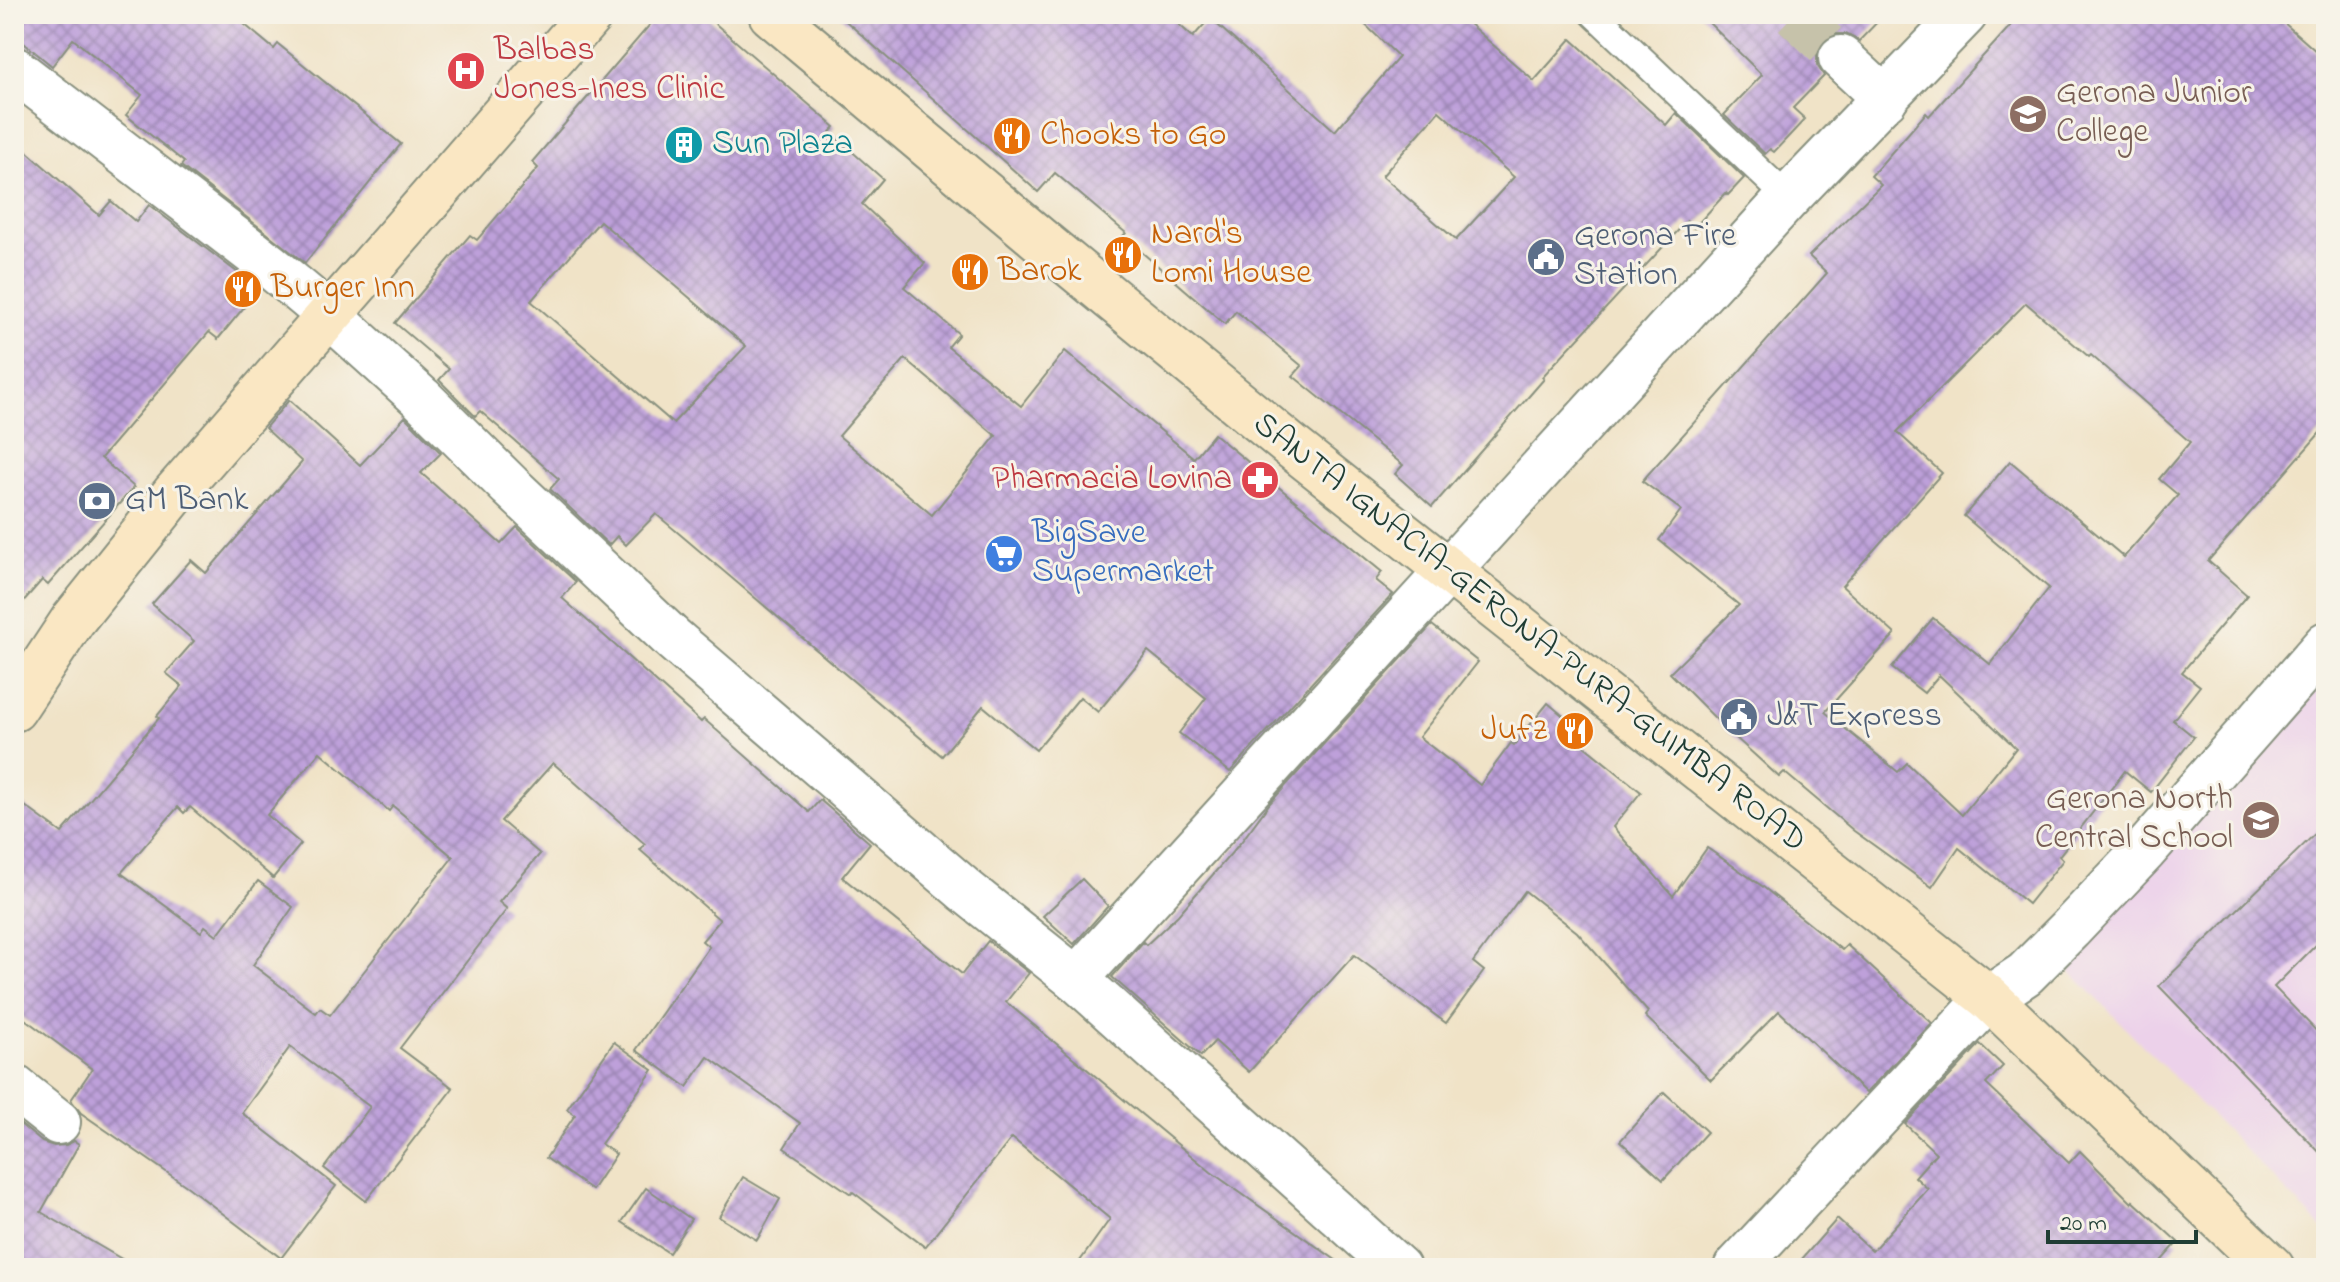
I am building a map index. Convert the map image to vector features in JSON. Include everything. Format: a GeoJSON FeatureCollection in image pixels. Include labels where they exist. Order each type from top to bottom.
{"type":"FeatureCollection","features":[{"type":"Feature","properties":{"kind":"main road"},"geometry":{"type":"LineString","coordinates":[[14,709],[73,620],[194,471],[591,14]]}},
{"type":"Feature","properties":{"kind":"main road","name":"SANTA IGNACIA-GERONA-PURA-GUIMBA ROAD"},"geometry":{"type":"LineString","coordinates":[[771,14],[1149,330],[1989,998],[2272,1268]]}},
{"type":"Feature","properties":{"kind":"street"},"geometry":{"type":"LineString","coordinates":[[1076,979],[1788,198],[1965,14]]}},
{"type":"Feature","properties":{"kind":"street"},"geometry":{"type":"LineString","coordinates":[[1841,58],[1885,99]]}},
{"type":"Feature","properties":{"kind":"street"},"geometry":{"type":"LineString","coordinates":[[14,69],[269,265],[329,315],[421,398],[674,640],[966,891],[1076,979],[1398,1268]]}},
{"type":"Feature","properties":{"kind":"street"},"geometry":{"type":"LineString","coordinates":[[1736,1268],[1989,998],[2025,974],[2145,850],[2326,644]]}},
{"type":"Feature","properties":{"kind":"street"},"geometry":{"type":"LineString","coordinates":[[14,1087],[58,1122]]}},
{"type":"Feature","properties":{"kind":"lane"},"geometry":{"type":"LineString","coordinates":[[1594,14],[1788,198]]}},
{"type":"Feature","properties":{"kind":"shaded area","name":"Gerona North Central School"},"geometry":{"type":"Polygon","coordinates":[[[2326,673],[2326,1232],[2065,966],[2326,673]]]}},
{"type":"Feature","properties":{"kind":"building"},"geometry":{"type":"Polygon","coordinates":[[[14,14],[232,14],[274,49],[278,44],[401,144],[305,263],[181,166],[184,162],[126,115],[142,95],[73,39],[52,66],[14,35],[14,14]]]}},
{"type":"Feature","properties":{"kind":"building"},"geometry":{"type":"Polygon","coordinates":[[[659,14],[704,14],[835,127],[830,132],[883,179],[862,204],[925,263],[904,287],[959,334],[948,347],[1021,406],[1065,351],[1194,458],[1214,434],[1382,572],[1376,580],[1393,594],[1230,772],[1179,733],[1206,698],[1148,651],[1098,712],[1080,697],[1036,750],[983,706],[942,756],[656,514],[626,545],[617,536],[609,545],[550,489],[559,479],[480,411],[475,416],[439,380],[449,369],[395,323],[470,235],[477,240],[538,168],[532,162],[659,14]],[[600,221],[531,301],[673,423],[746,346],[600,221]],[[905,359],[839,436],[932,515],[996,436],[905,359]]]}},
{"type":"Feature","properties":{"kind":"building"},"geometry":{"type":"Polygon","coordinates":[[[838,14],[1167,14],[1193,37],[1210,18],[1335,131],[1399,57],[1354,14],[1458,14],[1534,81],[1571,39],[1666,125],[1676,113],[1744,178],[1694,228],[1687,221],[1542,377],[1544,379],[1432,507],[1395,474],[1403,465],[1293,376],[1302,366],[1236,311],[1225,324],[1055,173],[1038,192],[838,14]],[[1439,111],[1382,176],[1456,240],[1514,177],[1439,111]]]}},
{"type":"Feature","properties":{"kind":"building"},"geometry":{"type":"Polygon","coordinates":[[[1700,14],[1885,14],[1859,41],[1846,34],[1833,34],[1822,42],[1817,53],[1817,65],[1824,76],[1793,108],[1805,119],[1774,152],[1770,149],[1765,154],[1724,115],[1762,75],[1700,14]]]}},
{"type":"Feature","properties":{"kind":"building"},"geometry":{"type":"Polygon","coordinates":[[[2021,14],[2274,14],[2326,60],[2326,426],[2208,561],[2247,595],[2182,672],[2200,686],[2173,720],[2194,737],[2151,792],[2125,771],[2059,856],[2063,860],[2028,904],[1959,848],[1932,887],[1854,831],[1784,772],[1779,777],[1670,673],[1739,605],[1659,540],[1681,510],[1642,481],[1827,273],[1809,256],[1881,185],[1871,176],[1926,113],[1929,116],[2021,14]],[[2026,303],[1897,432],[1942,473],[1842,586],[1895,634],[1825,712],[1898,772],[1907,763],[1962,815],[2016,748],[1939,675],[1924,693],[1892,668],[1933,618],[1990,664],[2049,588],[1964,516],[2010,461],[2124,557],[2178,495],[2159,479],[2190,442],[2091,355],[2089,357],[2026,303]]]}},
{"type":"Feature","properties":{"kind":"building"},"geometry":{"type":"Polygon","coordinates":[[[14,140],[99,215],[111,201],[136,222],[149,205],[259,289],[218,339],[209,332],[101,458],[134,487],[48,585],[42,580],[14,612],[14,140]]]}},
{"type":"Feature","properties":{"kind":"building"},"geometry":{"type":"Polygon","coordinates":[[[289,400],[360,465],[405,417],[441,453],[421,473],[501,544],[517,527],[576,582],[562,598],[701,722],[704,719],[809,812],[820,800],[870,843],[842,877],[962,974],[988,941],[1029,973],[1006,1002],[1211,1172],[1347,1268],[1075,1268],[1110,1219],[1012,1138],[925,1247],[853,1192],[851,1194],[784,1148],[800,1123],[708,1057],[687,1087],[636,1050],[709,947],[702,941],[720,920],[640,850],[645,844],[553,763],[501,821],[540,854],[499,902],[507,909],[400,1048],[453,1088],[366,1201],[324,1168],[370,1107],[290,1047],[242,1113],[336,1186],[281,1258],[188,1187],[81,1113],[71,1100],[92,1069],[14,1011],[14,798],[62,833],[159,718],[157,716],[182,686],[166,673],[194,641],[152,604],[191,560],[206,573],[302,462],[265,428],[289,400]],[[320,752],[267,815],[301,844],[273,878],[190,807],[184,813],[178,807],[121,873],[201,932],[205,926],[217,935],[258,881],[293,907],[253,965],[316,1013],[320,1008],[330,1015],[453,857],[393,806],[389,811],[320,752]]]}},
{"type":"Feature","properties":{"kind":"building"},"geometry":{"type":"Polygon","coordinates":[[[1432,625],[1478,662],[1419,737],[1480,785],[1511,743],[1514,745],[1548,703],[1589,738],[1583,745],[1641,792],[1613,827],[1673,896],[1707,848],[1762,886],[1842,950],[1847,945],[1932,1023],[1866,1093],[1779,1011],[1711,1080],[1645,1016],[1648,1012],[1577,932],[1525,891],[1473,962],[1484,971],[1446,1023],[1354,955],[1249,1072],[1215,1041],[1201,1056],[1112,977],[1143,942],[1146,945],[1178,915],[1270,803],[1432,625]]]}},
{"type":"Feature","properties":{"kind":"building"},"geometry":{"type":"Polygon","coordinates":[[[2326,823],[2326,935],[2274,987],[2326,1041],[2326,1159],[2159,986],[2326,823]]]}},
{"type":"Feature","properties":{"kind":"building"},"geometry":{"type":"Polygon","coordinates":[[[1082,879],[1108,906],[1074,944],[1043,916],[1082,879]]]}},
{"type":"Feature","properties":{"kind":"building"},"geometry":{"type":"Polygon","coordinates":[[[614,1042],[653,1070],[601,1144],[616,1154],[592,1190],[546,1158],[575,1115],[567,1109],[614,1042]]]}},
{"type":"Feature","properties":{"kind":"building"},"geometry":{"type":"Polygon","coordinates":[[[1980,1044],[2003,1066],[1986,1084],[2069,1163],[2080,1151],[2132,1203],[2178,1242],[2155,1268],[1794,1268],[1837,1219],[1872,1251],[1928,1189],[1915,1177],[1936,1153],[1905,1124],[1980,1044]]]}},
{"type":"Feature","properties":{"kind":"building"},"geometry":{"type":"Polygon","coordinates":[[[1664,1092],[1707,1132],[1663,1180],[1620,1141],[1664,1092]]]}},
{"type":"Feature","properties":{"kind":"building"},"geometry":{"type":"Polygon","coordinates":[[[14,1119],[42,1142],[54,1146],[74,1141],[79,1144],[41,1212],[137,1268],[14,1268],[14,1119]]]}},
{"type":"Feature","properties":{"kind":"building"},"geometry":{"type":"Polygon","coordinates":[[[743,1177],[780,1199],[757,1240],[719,1217],[743,1177]]]}},
{"type":"Feature","properties":{"kind":"building"},"geometry":{"type":"Polygon","coordinates":[[[646,1188],[691,1219],[669,1253],[622,1222],[646,1188]]]}},
{"type":"Feature","properties":{"kind":"tunnel"},"geometry":{"type":"LineString","coordinates":[[1794,14],[1841,58]]}},
{"type":"Feature","properties":{"kind":"place","name":"Balbas Jones-Ines Clinic"},"geometry":{"type":"Point","coordinates":[466,71]}},
{"type":"Feature","properties":{"kind":"place","name":"Gerona Junior College"},"geometry":{"type":"Point","coordinates":[2028,114]}},
{"type":"Feature","properties":{"kind":"place","name":"Chooks to Go"},"geometry":{"type":"Point","coordinates":[1012,136]}},
{"type":"Feature","properties":{"kind":"place","name":"Sun Plaza"},"geometry":{"type":"Point","coordinates":[684,145]}},
{"type":"Feature","properties":{"kind":"place","name":"Nard's Lomi House"},"geometry":{"type":"Point","coordinates":[1123,255]}},
{"type":"Feature","properties":{"kind":"place","name":"Gerona Fire Station"},"geometry":{"type":"Point","coordinates":[1546,257]}},
{"type":"Feature","properties":{"kind":"place","name":"Barok"},"geometry":{"type":"Point","coordinates":[970,272]}},
{"type":"Feature","properties":{"kind":"place","name":"Burger Inn"},"geometry":{"type":"Point","coordinates":[243,289]}},
{"type":"Feature","properties":{"kind":"place","name":"Pharmacia Lovina"},"geometry":{"type":"Point","coordinates":[1260,480]}},
{"type":"Feature","properties":{"kind":"place","name":"GM Bank"},"geometry":{"type":"Point","coordinates":[97,501]}},
{"type":"Feature","properties":{"kind":"place","name":"BigSave Supermarket"},"geometry":{"type":"Point","coordinates":[1004,554]}},
{"type":"Feature","properties":{"kind":"place","name":"J&T Express"},"geometry":{"type":"Point","coordinates":[1739,717]}},
{"type":"Feature","properties":{"kind":"place","name":"Jufz"},"geometry":{"type":"Point","coordinates":[1575,731]}},
{"type":"Feature","properties":{"kind":"place","name":"Gerona North Central School"},"geometry":{"type":"Point","coordinates":[2261,820]}}]}
